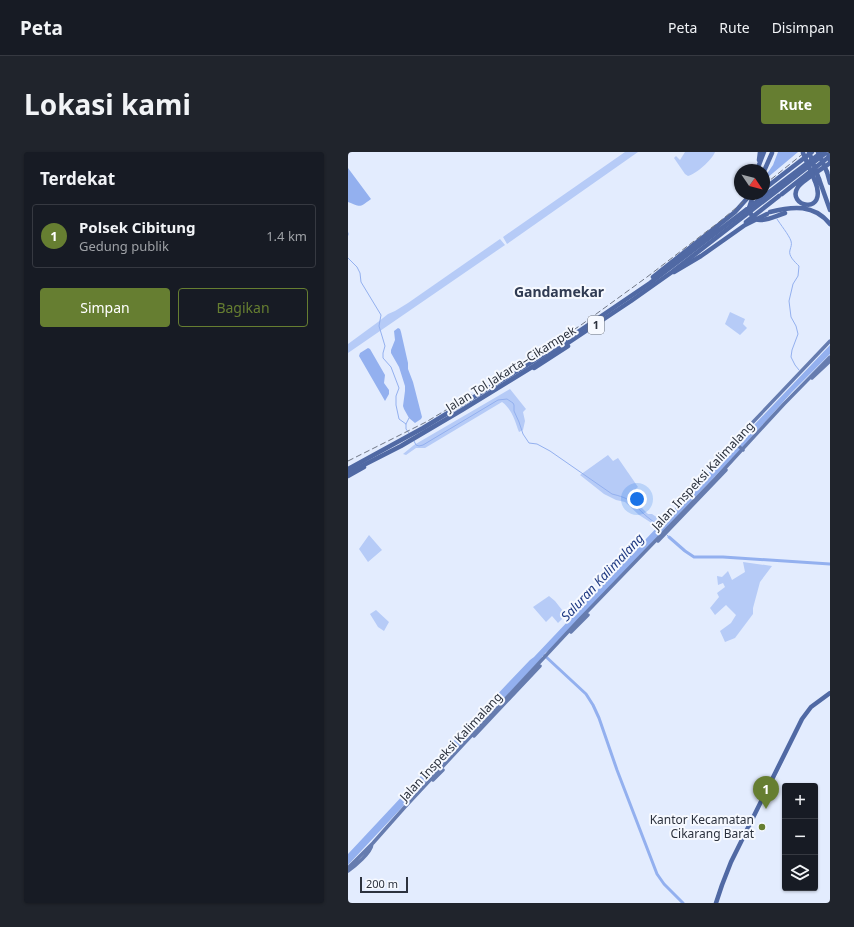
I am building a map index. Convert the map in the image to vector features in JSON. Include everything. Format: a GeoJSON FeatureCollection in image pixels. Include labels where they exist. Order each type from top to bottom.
{"type":"FeatureCollection","features":[{"type":"Feature","properties":{"kind":"highway"},"geometry":{"type":"LineString","coordinates":[[758,164],[760,152]]}},
{"type":"Feature","properties":{"kind":"highway"},"geometry":{"type":"LineString","coordinates":[[759,164],[764,152]]}},
{"type":"Feature","properties":{"kind":"highway"},"geometry":{"type":"LineString","coordinates":[[803,152],[830,210]]}},
{"type":"Feature","properties":{"kind":"highway"},"geometry":{"type":"LineString","coordinates":[[770,184],[810,152],[817,180],[818,192],[817,199],[810,205],[802,204],[798,201],[796,191],[804,181],[830,162],[826,152]]}},
{"type":"Feature","properties":{"kind":"highway"},"geometry":{"type":"LineString","coordinates":[[818,152],[830,183]]}},
{"type":"Feature","properties":{"kind":"highway","name":"Jalan Tol Jakarta–Cikampek"},"geometry":{"type":"LineString","coordinates":[[348,472],[410,442],[533,369],[636,300],[670,275],[705,249],[826,152]]}},
{"type":"Feature","properties":{"kind":"highway","name":"Jalan Tol Jakarta–Cikampek"},"geometry":{"type":"LineString","coordinates":[[348,472],[569,338],[650,283],[826,152]]}},
{"type":"Feature","properties":{"kind":"highway","name":"1"},"geometry":{"type":"LineString","coordinates":[[348,472],[420,433],[531,366],[586,330],[670,270],[826,152]]}},
{"type":"Feature","properties":{"kind":"highway"},"geometry":{"type":"LineString","coordinates":[[767,164],[772,153]]}},
{"type":"Feature","properties":{"kind":"highway"},"geometry":{"type":"LineString","coordinates":[[690,263],[781,195],[830,156]]}},
{"type":"Feature","properties":{"kind":"highway"},"geometry":{"type":"LineString","coordinates":[[622,302],[635,290],[735,212],[746,200]]}},
{"type":"Feature","properties":{"kind":"highway"},"geometry":{"type":"LineString","coordinates":[[752,200],[749,208],[750,212],[757,219],[765,220],[795,210],[807,209]]}},
{"type":"Feature","properties":{"kind":"highway"},"geometry":{"type":"LineString","coordinates":[[670,275],[702,256],[745,225],[769,213],[797,208],[807,209],[821,214],[830,224]]}},
{"type":"Feature","properties":{"kind":"highway"},"geometry":{"type":"LineString","coordinates":[[718,903],[727,870],[739,850],[776,774],[791,739],[804,715],[830,694]]}},
{"type":"Feature","properties":{"kind":"main road"},"geometry":{"type":"LineString","coordinates":[[742,450],[734,442],[830,341]]}},
{"type":"Feature","properties":{"kind":"main road","name":"Jalan Inspeksi Kalimalang"},"geometry":{"type":"LineString","coordinates":[[348,868],[372,845],[543,660],[667,531],[830,357]]}},
{"type":"Feature","properties":{"kind":"main road","name":"Jalan Inspeksi Kalimalang"},"geometry":{"type":"LineString","coordinates":[[805,384],[830,361]]}},
{"type":"Feature","properties":{"kind":"main road","name":"Jalan Inspeksi Kalimalang"},"geometry":{"type":"LineString","coordinates":[[348,871],[362,858],[372,845]]}},
{"type":"Feature","properties":{"kind":"shaded area"},"geometry":{"type":"Polygon","coordinates":[[[625,152],[638,152],[507,244],[503,237],[625,152]]]}},
{"type":"Feature","properties":{"kind":"shaded area"},"geometry":{"type":"Polygon","coordinates":[[[685,152],[715,152],[711,159],[695,173],[688,176],[674,158],[676,156],[680,160],[685,152]]]}},
{"type":"Feature","properties":{"kind":"shaded area"},"geometry":{"type":"Polygon","coordinates":[[[778,152],[798,152],[770,175],[770,169],[778,152]]]}},
{"type":"Feature","properties":{"kind":"shaded area"},"geometry":{"type":"Polygon","coordinates":[[[348,168],[371,199],[360,206],[348,202],[348,168]]]}},
{"type":"Feature","properties":{"kind":"shaded area"},"geometry":{"type":"Polygon","coordinates":[[[500,239],[505,245],[348,353],[348,344],[388,314],[408,303],[500,239]]]}},
{"type":"Feature","properties":{"kind":"shaded area"},"geometry":{"type":"Polygon","coordinates":[[[730,312],[745,319],[743,324],[747,328],[740,335],[725,324],[730,312]]]}},
{"type":"Feature","properties":{"kind":"shaded area"},"geometry":{"type":"Polygon","coordinates":[[[398,328],[401,332],[408,369],[422,417],[415,423],[409,418],[404,409],[405,386],[399,367],[391,353],[395,340],[394,331],[398,328]]]}},
{"type":"Feature","properties":{"kind":"shaded area"},"geometry":{"type":"Polygon","coordinates":[[[830,345],[830,354],[792,392],[741,449],[549,651],[544,654],[541,659],[348,865],[348,854],[508,683],[830,345]]]}},
{"type":"Feature","properties":{"kind":"shaded area"},"geometry":{"type":"Polygon","coordinates":[[[368,348],[385,375],[384,383],[389,390],[389,394],[385,401],[359,356],[360,353],[368,348]]]}},
{"type":"Feature","properties":{"kind":"shaded area"},"geometry":{"type":"Polygon","coordinates":[[[510,389],[526,409],[523,412],[525,421],[523,430],[519,432],[511,412],[502,402],[425,448],[416,448],[406,455],[403,454],[414,445],[510,389]]]}},
{"type":"Feature","properties":{"kind":"shaded area"},"geometry":{"type":"Polygon","coordinates":[[[608,455],[613,461],[618,458],[638,487],[629,495],[648,514],[652,514],[661,520],[656,527],[639,515],[625,502],[616,500],[604,494],[580,475],[608,455]]]}},
{"type":"Feature","properties":{"kind":"shaded area"},"geometry":{"type":"Polygon","coordinates":[[[369,535],[382,550],[368,562],[359,549],[369,535]]]}},
{"type":"Feature","properties":{"kind":"shaded area"},"geometry":{"type":"Polygon","coordinates":[[[743,562],[772,566],[760,582],[753,608],[753,614],[735,638],[725,642],[720,631],[731,623],[736,615],[726,605],[715,615],[710,608],[719,597],[717,593],[725,587],[723,583],[718,585],[717,576],[722,577],[728,571],[732,580],[745,572],[743,562]]]}},
{"type":"Feature","properties":{"kind":"shaded area"},"geometry":{"type":"Polygon","coordinates":[[[549,596],[566,615],[558,623],[552,616],[546,622],[533,607],[549,596]]]}},
{"type":"Feature","properties":{"kind":"shaded area"},"geometry":{"type":"Polygon","coordinates":[[[376,610],[389,622],[384,631],[378,627],[370,614],[376,610]]]}},
{"type":"Feature","properties":{"kind":"waterway"},"geometry":{"type":"LineString","coordinates":[[777,219],[791,241],[790,254],[792,259],[799,266],[798,276],[793,284],[789,301],[791,317],[798,334],[791,357],[799,370]]}},
{"type":"Feature","properties":{"kind":"waterway"},"geometry":{"type":"LineString","coordinates":[[348,258],[357,267],[360,273],[361,282],[381,315],[379,326],[385,346],[383,358],[391,367],[399,388],[396,396],[399,419],[406,424],[406,429],[409,433]]}},
{"type":"Feature","properties":{"kind":"waterway"},"geometry":{"type":"LineString","coordinates":[[414,441],[416,445],[423,445],[498,400],[507,399],[513,403],[514,411],[523,434],[529,443],[537,444],[550,451],[612,494],[631,501],[656,524]]}},
{"type":"Feature","properties":{"kind":"waterway"},"geometry":{"type":"LineString","coordinates":[[406,424],[409,418]]}},
{"type":"Feature","properties":{"kind":"waterway"},"geometry":{"type":"LineString","coordinates":[[669,537],[694,557],[723,557],[830,564]]}},
{"type":"Feature","properties":{"kind":"waterway"},"geometry":{"type":"LineString","coordinates":[[544,655],[586,694],[593,705],[657,874],[664,884],[683,903]]}},
{"type":"Feature","properties":{"kind":"railway"},"geometry":{"type":"LineString","coordinates":[[770,180],[805,152]]}},
{"type":"Feature","properties":{"kind":"railway"},"geometry":{"type":"LineString","coordinates":[[348,461],[426,422],[506,374],[581,325],[647,277],[746,200]]}},
{"type":"Feature","properties":{"kind":"place","name":"Polsek Cibitung"},"geometry":{"type":"Point","coordinates":[766,809]}},
{"type":"Feature","properties":{"kind":"place","name":"Kantor Kecamatan Cikarang Barat"},"geometry":{"type":"Point","coordinates":[762,827]}},
{"type":"Feature","properties":{"kind":"district","name":"Gandamekar"},"geometry":{"type":"Point","coordinates":[559,292]}},
{"type":"Feature","properties":{"kind":"water label","name":"Saluran Kalimalang"},"geometry":{"type":"Point","coordinates":[602,577]}}]}
